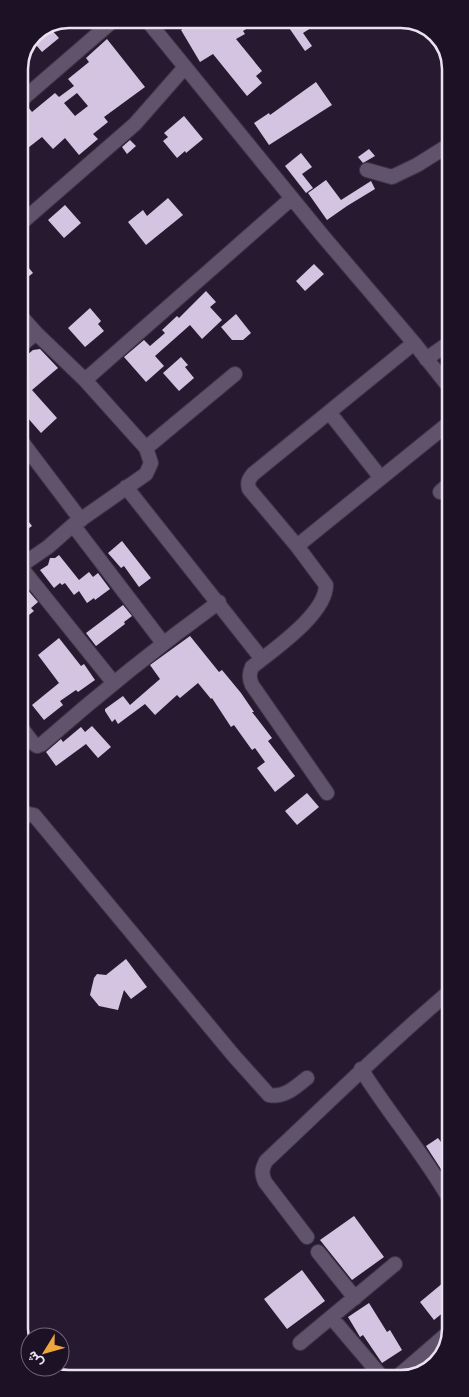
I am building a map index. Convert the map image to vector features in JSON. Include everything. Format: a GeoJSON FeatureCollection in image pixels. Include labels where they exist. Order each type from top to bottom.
{"type":"FeatureCollection","features":[{"type":"Feature","properties":{"kind":"street"},"geometry":{"type":"LineString","coordinates":[[28,94],[105,28]]}},
{"type":"Feature","properties":{"kind":"street"},"geometry":{"type":"LineString","coordinates":[[154,28],[442,378]]}},
{"type":"Feature","properties":{"kind":"street"},"geometry":{"type":"LineString","coordinates":[[28,217],[134,124],[185,67]]}},
{"type":"Feature","properties":{"kind":"street"},"geometry":{"type":"LineString","coordinates":[[367,170],[392,177],[442,149]]}},
{"type":"Feature","properties":{"kind":"street"},"geometry":{"type":"LineString","coordinates":[[84,380],[292,198]]}},
{"type":"Feature","properties":{"kind":"street"},"geometry":{"type":"LineString","coordinates":[[28,324],[84,380],[146,448],[151,463],[146,474],[77,522],[48,547],[28,561]]}},
{"type":"Feature","properties":{"kind":"street"},"geometry":{"type":"LineString","coordinates":[[28,340],[36,333]]}},
{"type":"Feature","properties":{"kind":"street"},"geometry":{"type":"LineString","coordinates":[[327,793],[250,680],[249,674],[252,668],[310,618],[323,600],[326,585],[297,546],[249,489],[248,484],[249,479],[414,343]]}},
{"type":"Feature","properties":{"kind":"street"},"geometry":{"type":"LineString","coordinates":[[426,358],[442,348]]}},
{"type":"Feature","properties":{"kind":"street"},"geometry":{"type":"LineString","coordinates":[[146,448],[235,374]]}},
{"type":"Feature","properties":{"kind":"street"},"geometry":{"type":"LineString","coordinates":[[329,412],[381,478]]}},
{"type":"Feature","properties":{"kind":"street"},"geometry":{"type":"LineString","coordinates":[[297,546],[442,429]]}},
{"type":"Feature","properties":{"kind":"street"},"geometry":{"type":"LineString","coordinates":[[28,451],[163,642]]}},
{"type":"Feature","properties":{"kind":"street"},"geometry":{"type":"LineString","coordinates":[[126,487],[219,602],[262,659]]}},
{"type":"Feature","properties":{"kind":"street"},"geometry":{"type":"LineString","coordinates":[[28,576],[113,682]]}},
{"type":"Feature","properties":{"kind":"street"},"geometry":{"type":"LineString","coordinates":[[28,736],[37,746],[42,744],[113,682],[163,642],[219,602]]}},
{"type":"Feature","properties":{"kind":"street"},"geometry":{"type":"LineString","coordinates":[[28,815],[31,813],[34,815],[234,1056],[269,1095],[276,1097],[284,1095],[307,1078]]}},
{"type":"Feature","properties":{"kind":"street"},"geometry":{"type":"LineString","coordinates":[[307,1237],[265,1182],[262,1168],[266,1161],[333,1099],[361,1069],[442,998]]}},
{"type":"Feature","properties":{"kind":"street"},"geometry":{"type":"LineString","coordinates":[[361,1069],[442,1187]]}},
{"type":"Feature","properties":{"kind":"street"},"geometry":{"type":"LineString","coordinates":[[318,1252],[355,1298]]}},
{"type":"Feature","properties":{"kind":"street"},"geometry":{"type":"LineString","coordinates":[[300,1344],[395,1264]]}},
{"type":"Feature","properties":{"kind":"street"},"geometry":{"type":"LineString","coordinates":[[331,1317],[376,1370]]}},
{"type":"Feature","properties":{"kind":"street"},"geometry":{"type":"LineString","coordinates":[[406,1369],[439,1340]]}},
{"type":"Feature","properties":{"kind":"building"},"geometry":{"type":"Polygon","coordinates":[[[184,28],[248,28],[243,31],[245,34],[236,39],[262,71],[256,76],[262,83],[247,96],[213,54],[200,62],[181,30],[184,28]]]}},
{"type":"Feature","properties":{"kind":"building"},"geometry":{"type":"Polygon","coordinates":[[[289,28],[311,28],[303,33],[312,46],[305,51],[289,28]]]}},
{"type":"Feature","properties":{"kind":"building"},"geometry":{"type":"Polygon","coordinates":[[[53,31],[59,38],[42,52],[36,44],[46,34],[53,31]]]}},
{"type":"Feature","properties":{"kind":"building"},"geometry":{"type":"Polygon","coordinates":[[[107,39],[145,87],[104,117],[108,122],[93,134],[98,139],[79,155],[65,138],[53,149],[42,137],[28,148],[28,107],[32,112],[55,93],[59,97],[74,86],[68,79],[89,62],[86,58],[107,39]],[[77,93],[64,103],[75,116],[88,106],[77,93]]]}},
{"type":"Feature","properties":{"kind":"building"},"geometry":{"type":"Polygon","coordinates":[[[316,82],[332,105],[269,145],[254,123],[269,113],[270,115],[316,82]]]}},
{"type":"Feature","properties":{"kind":"building"},"geometry":{"type":"Polygon","coordinates":[[[184,116],[203,139],[177,158],[163,141],[168,137],[164,133],[184,116]]]}},
{"type":"Feature","properties":{"kind":"building"},"geometry":{"type":"Polygon","coordinates":[[[130,140],[136,146],[127,154],[122,147],[130,140]]]}},
{"type":"Feature","properties":{"kind":"building"},"geometry":{"type":"Polygon","coordinates":[[[369,149],[375,156],[363,163],[358,157],[369,149]]]}},
{"type":"Feature","properties":{"kind":"building"},"geometry":{"type":"Polygon","coordinates":[[[301,153],[312,167],[302,174],[313,188],[306,193],[285,166],[301,153]]]}},
{"type":"Feature","properties":{"kind":"building"},"geometry":{"type":"Polygon","coordinates":[[[326,180],[341,200],[371,181],[375,189],[327,220],[308,193],[326,180]]]}},
{"type":"Feature","properties":{"kind":"building"},"geometry":{"type":"Polygon","coordinates":[[[168,198],[183,215],[146,245],[128,222],[143,210],[147,216],[168,198]]]}},
{"type":"Feature","properties":{"kind":"building"},"geometry":{"type":"Polygon","coordinates":[[[65,205],[81,223],[64,238],[48,220],[65,205]]]}},
{"type":"Feature","properties":{"kind":"building"},"geometry":{"type":"Polygon","coordinates":[[[314,264],[324,274],[305,291],[296,281],[314,264]]]}},
{"type":"Feature","properties":{"kind":"building"},"geometry":{"type":"Polygon","coordinates":[[[28,267],[33,273],[28,277],[28,267]]]}},
{"type":"Feature","properties":{"kind":"building"},"geometry":{"type":"Polygon","coordinates":[[[206,291],[216,302],[210,307],[222,320],[202,339],[190,325],[155,356],[164,366],[146,382],[124,357],[144,340],[150,346],[165,333],[162,330],[177,316],[179,318],[206,291]]]}},
{"type":"Feature","properties":{"kind":"building"},"geometry":{"type":"Polygon","coordinates":[[[90,308],[101,321],[98,324],[104,331],[85,347],[68,328],[90,308]]]}},
{"type":"Feature","properties":{"kind":"building"},"geometry":{"type":"Polygon","coordinates":[[[236,314],[251,333],[243,340],[232,340],[221,327],[236,314]]]}},
{"type":"Feature","properties":{"kind":"building"},"geometry":{"type":"Polygon","coordinates":[[[40,349],[58,368],[32,390],[57,418],[41,433],[28,418],[28,354],[33,350],[40,349]]]}},
{"type":"Feature","properties":{"kind":"building"},"geometry":{"type":"Polygon","coordinates":[[[181,357],[188,365],[185,367],[194,378],[179,391],[163,373],[181,357]]]}},
{"type":"Feature","properties":{"kind":"building"},"geometry":{"type":"Polygon","coordinates":[[[28,521],[32,526],[28,529],[28,521]]]}},
{"type":"Feature","properties":{"kind":"building"},"geometry":{"type":"Polygon","coordinates":[[[122,541],[151,578],[139,587],[124,566],[121,568],[108,553],[122,541]]]}},
{"type":"Feature","properties":{"kind":"building"},"geometry":{"type":"Polygon","coordinates":[[[59,555],[79,580],[89,572],[93,577],[98,573],[110,589],[95,600],[94,598],[87,603],[79,591],[74,595],[65,583],[62,585],[60,583],[54,588],[40,570],[48,565],[50,558],[55,558],[59,555]]]}},
{"type":"Feature","properties":{"kind":"building"},"geometry":{"type":"Polygon","coordinates":[[[28,590],[38,602],[31,608],[34,611],[28,616],[28,590]]]}},
{"type":"Feature","properties":{"kind":"building"},"geometry":{"type":"Polygon","coordinates":[[[123,605],[132,616],[124,622],[125,624],[96,646],[86,633],[123,605]]]}},
{"type":"Feature","properties":{"kind":"building"},"geometry":{"type":"Polygon","coordinates":[[[190,636],[219,672],[222,670],[241,693],[254,712],[252,712],[272,738],[268,741],[295,776],[275,792],[257,768],[265,762],[255,748],[252,750],[234,725],[231,727],[212,698],[198,683],[180,698],[177,695],[155,715],[145,704],[118,724],[115,719],[112,722],[105,711],[105,709],[123,696],[130,705],[160,679],[150,665],[190,636]]]}},
{"type":"Feature","properties":{"kind":"building"},"geometry":{"type":"Polygon","coordinates":[[[59,638],[81,666],[84,664],[95,680],[78,692],[76,690],[60,701],[63,705],[44,720],[32,705],[59,683],[38,655],[59,638]]]}},
{"type":"Feature","properties":{"kind":"building"},"geometry":{"type":"Polygon","coordinates":[[[92,726],[111,747],[98,758],[86,744],[56,766],[46,752],[61,739],[63,742],[81,727],[85,732],[92,726]]]}},
{"type":"Feature","properties":{"kind":"building"},"geometry":{"type":"Polygon","coordinates":[[[307,793],[319,807],[297,825],[285,811],[307,793]]]}},
{"type":"Feature","properties":{"kind":"building"},"geometry":{"type":"Polygon","coordinates":[[[126,959],[147,987],[131,999],[124,990],[118,1010],[99,1006],[90,995],[94,978],[97,974],[106,975],[126,959]]]}},
{"type":"Feature","properties":{"kind":"building"},"geometry":{"type":"Polygon","coordinates":[[[438,1138],[442,1143],[442,1171],[426,1146],[438,1138]]]}},
{"type":"Feature","properties":{"kind":"building"},"geometry":{"type":"Polygon","coordinates":[[[354,1216],[384,1257],[352,1280],[320,1240],[354,1216]]]}},
{"type":"Feature","properties":{"kind":"building"},"geometry":{"type":"Polygon","coordinates":[[[302,1270],[325,1301],[287,1329],[264,1299],[302,1270]]]}},
{"type":"Feature","properties":{"kind":"building"},"geometry":{"type":"Polygon","coordinates":[[[442,1284],[442,1314],[434,1320],[420,1302],[442,1284]]]}},
{"type":"Feature","properties":{"kind":"building"},"geometry":{"type":"Polygon","coordinates":[[[369,1303],[387,1332],[390,1330],[402,1350],[382,1363],[363,1335],[360,1337],[348,1317],[369,1303]]]}}]}
